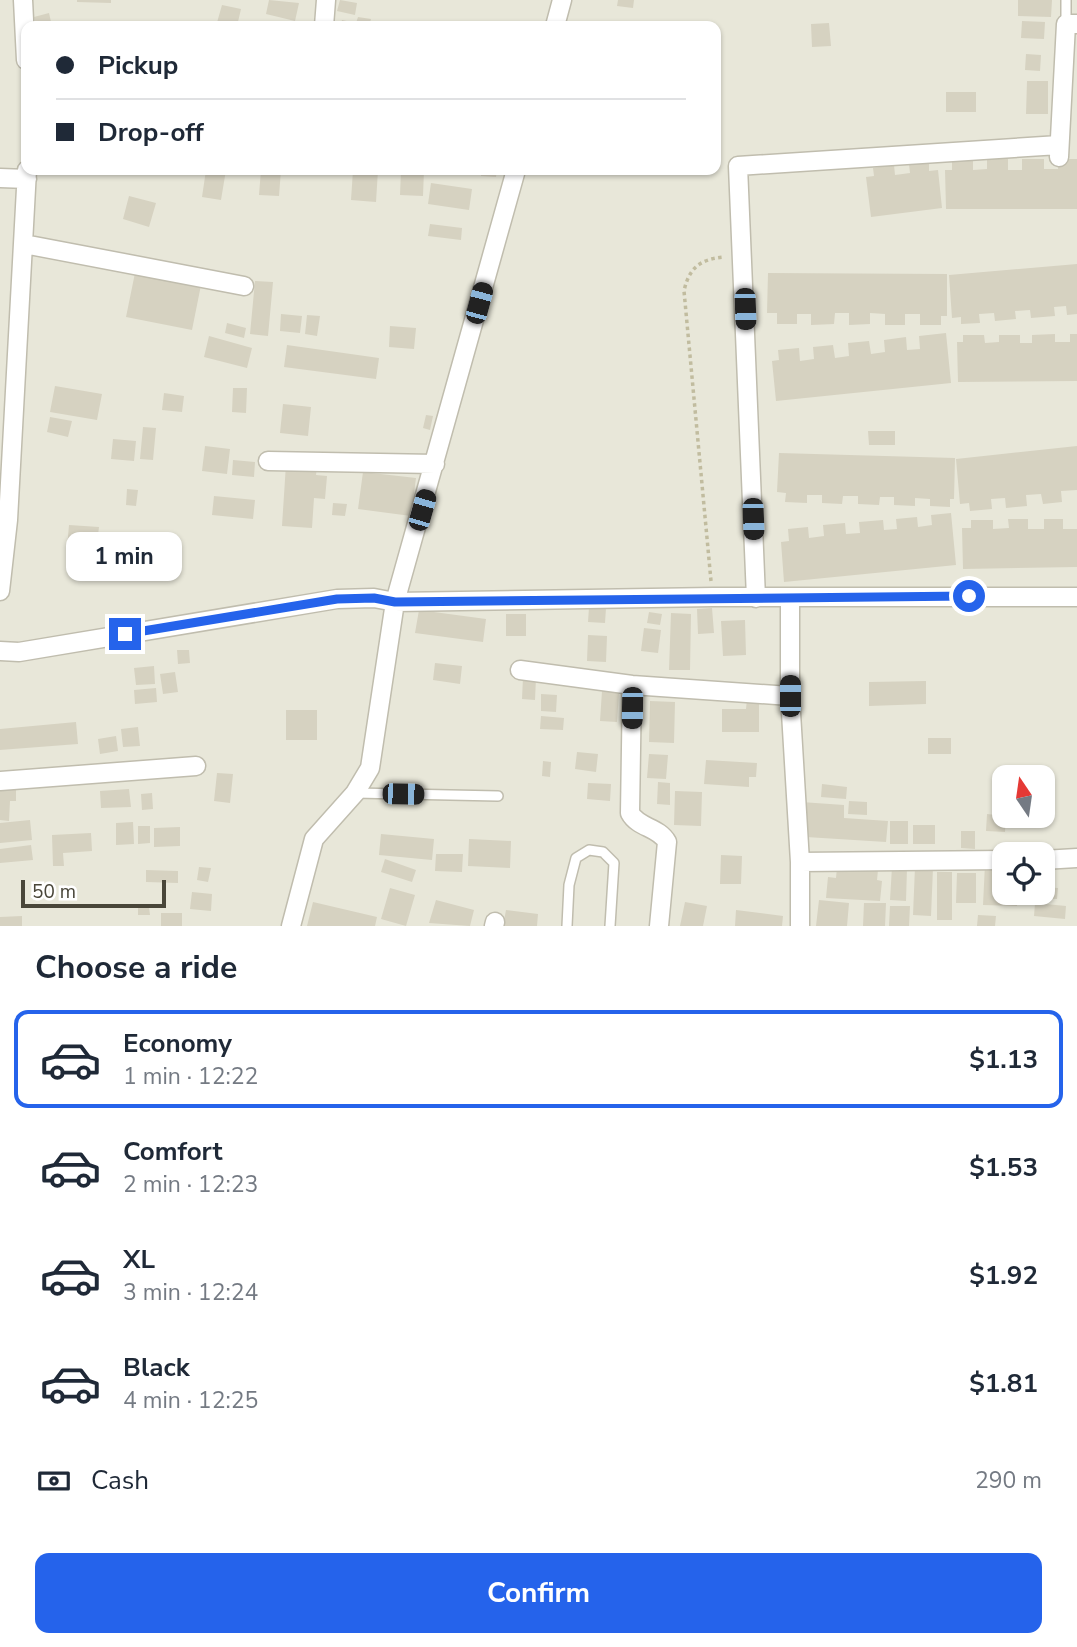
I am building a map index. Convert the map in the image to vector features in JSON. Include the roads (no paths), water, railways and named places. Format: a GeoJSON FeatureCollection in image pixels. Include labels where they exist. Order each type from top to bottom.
{"type":"FeatureCollection","features":[{"type":"Feature","properties":{"kind":"street"},"geometry":{"type":"LineString","coordinates":[[23,0],[24,21]]}},
{"type":"Feature","properties":{"kind":"street"},"geometry":{"type":"LineString","coordinates":[[324,21],[326,0]]}},
{"type":"Feature","properties":{"kind":"street"},"geometry":{"type":"LineString","coordinates":[[556,21],[562,0]]}},
{"type":"Feature","properties":{"kind":"street"},"geometry":{"type":"LineString","coordinates":[[756,598],[738,166],[1059,151],[1072,24]]}},
{"type":"Feature","properties":{"kind":"street"},"geometry":{"type":"LineString","coordinates":[[0,178],[27,175],[8,520],[0,591]]}},
{"type":"Feature","properties":{"kind":"street"},"geometry":{"type":"LineString","coordinates":[[291,926],[314,839],[355,793],[370,768],[395,602],[515,175]]}},
{"type":"Feature","properties":{"kind":"street"},"geometry":{"type":"LineString","coordinates":[[24,244],[244,286]]}},
{"type":"Feature","properties":{"kind":"street"},"geometry":{"type":"LineString","coordinates":[[268,461],[435,464]]}},
{"type":"Feature","properties":{"kind":"street"},"geometry":{"type":"LineString","coordinates":[[0,651],[19,652],[337,599],[374,598],[395,602],[713,597],[1077,597]]}},
{"type":"Feature","properties":{"kind":"street"},"geometry":{"type":"LineString","coordinates":[[790,598],[790,696],[800,862],[800,926]]}},
{"type":"Feature","properties":{"kind":"street"},"geometry":{"type":"LineString","coordinates":[[520,670],[632,685],[790,696]]}},
{"type":"Feature","properties":{"kind":"street"},"geometry":{"type":"LineString","coordinates":[[632,685],[630,813],[634,819],[653,829],[667,842],[659,926]]}},
{"type":"Feature","properties":{"kind":"street"},"geometry":{"type":"LineString","coordinates":[[0,780],[196,766]]}},
{"type":"Feature","properties":{"kind":"street"},"geometry":{"type":"LineString","coordinates":[[1055,859],[1077,858]]}},
{"type":"Feature","properties":{"kind":"street"},"geometry":{"type":"LineString","coordinates":[[800,862],[992,860]]}},
{"type":"Feature","properties":{"kind":"lane"},"geometry":{"type":"LineString","coordinates":[[1066,0],[1072,24]]}},
{"type":"Feature","properties":{"kind":"lane"},"geometry":{"type":"LineString","coordinates":[[355,793],[498,796]]}},
{"type":"Feature","properties":{"kind":"lane"},"geometry":{"type":"LineString","coordinates":[[566,926],[569,885],[576,858],[589,850],[603,852],[614,863],[610,926]]}}]}
